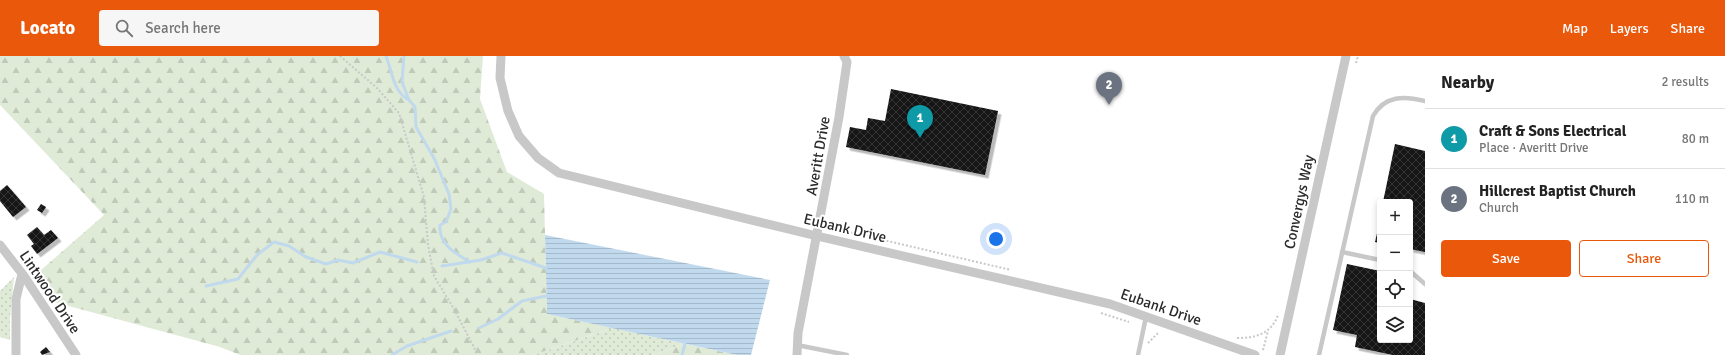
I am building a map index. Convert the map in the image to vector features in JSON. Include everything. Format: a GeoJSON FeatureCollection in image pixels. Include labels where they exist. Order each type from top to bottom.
{"type":"FeatureCollection","features":[{"type":"Feature","properties":{"kind":"street","name":"Eubank Drive"},"geometry":{"type":"LineString","coordinates":[[501,56],[500,78],[508,111],[519,136],[538,158],[559,173],[817,236],[1110,304],[1256,355]]}},
{"type":"Feature","properties":{"kind":"street","name":"Averitt Drive"},"geometry":{"type":"LineString","coordinates":[[797,355],[798,333],[839,117],[847,62],[844,56]]}},
{"type":"Feature","properties":{"kind":"street","name":"Convergys Way"},"geometry":{"type":"LineString","coordinates":[[1280,355],[1346,56]]}},
{"type":"Feature","properties":{"kind":"street","name":"Lintwood Drive"},"geometry":{"type":"LineString","coordinates":[[0,245],[22,274],[76,355]]}},
{"type":"Feature","properties":{"kind":"street"},"geometry":{"type":"LineString","coordinates":[[16,355],[16,299],[22,274]]}},
{"type":"Feature","properties":{"kind":"lane"},"geometry":{"type":"LineString","coordinates":[[1319,355],[1373,116],[1377,109],[1390,100],[1406,97],[1425,101]]}},
{"type":"Feature","properties":{"kind":"lane"},"geometry":{"type":"LineString","coordinates":[[1342,252],[1377,259]]}},
{"type":"Feature","properties":{"kind":"lane"},"geometry":{"type":"LineString","coordinates":[[1413,274],[1425,284]]}},
{"type":"Feature","properties":{"kind":"lane"},"geometry":{"type":"LineString","coordinates":[[1138,355],[1146,317]]}},
{"type":"Feature","properties":{"kind":"lane"},"geometry":{"type":"LineString","coordinates":[[797,345],[835,354],[847,355]]}},
{"type":"Feature","properties":{"kind":"path"},"geometry":{"type":"LineString","coordinates":[[340,56],[377,88],[399,113],[424,197],[428,245],[434,276],[454,309],[478,355]]}},
{"type":"Feature","properties":{"kind":"path"},"geometry":{"type":"LineString","coordinates":[[819,225],[1017,271]]}},
{"type":"Feature","properties":{"kind":"path"},"geometry":{"type":"LineString","coordinates":[[1262,355],[1269,330],[1276,321],[1280,310]]}},
{"type":"Feature","properties":{"kind":"path"},"geometry":{"type":"LineString","coordinates":[[1097,312],[1159,332],[1147,346]]}},
{"type":"Feature","properties":{"kind":"path"},"geometry":{"type":"LineString","coordinates":[[1232,336],[1251,338],[1269,330]]}},
{"type":"Feature","properties":{"kind":"green space"},"geometry":{"type":"Polygon","coordinates":[[[0,56],[483,56],[480,99],[507,172],[544,194],[547,314],[613,328],[533,355],[240,355],[220,347],[54,302],[32,278],[104,215],[0,105],[0,56]]]}},
{"type":"Feature","properties":{"kind":"green space"},"geometry":{"type":"Polygon","coordinates":[[[14,277],[10,317],[10,340],[0,337],[0,291],[14,277]]]}},
{"type":"Feature","properties":{"kind":"green space"},"geometry":{"type":"Polygon","coordinates":[[[613,328],[685,344],[653,355],[533,355],[613,328]]]}},
{"type":"Feature","properties":{"kind":"green space"},"geometry":{"type":"Polygon","coordinates":[[[685,344],[737,355],[653,355],[685,344]]]}},
{"type":"Feature","properties":{"kind":"water"},"geometry":{"type":"Polygon","coordinates":[[[545,235],[770,280],[751,355],[737,355],[547,314],[545,235]]]}},
{"type":"Feature","properties":{"kind":"building"},"geometry":{"type":"Polygon","coordinates":[[[891,89],[998,111],[985,175],[846,147],[850,127],[866,130],[868,118],[885,121],[891,89]]]}},
{"type":"Feature","properties":{"kind":"building"},"geometry":{"type":"Polygon","coordinates":[[[1395,144],[1425,151],[1425,252],[1413,250],[1413,199],[1384,199],[1395,144]]]}},
{"type":"Feature","properties":{"kind":"building"},"geometry":{"type":"Polygon","coordinates":[[[7,185],[26,207],[13,217],[0,201],[0,191],[7,185]]]}},
{"type":"Feature","properties":{"kind":"building"},"geometry":{"type":"Polygon","coordinates":[[[41,204],[46,207],[42,213],[37,210],[41,204]]]}},
{"type":"Feature","properties":{"kind":"building"},"geometry":{"type":"Polygon","coordinates":[[[37,227],[44,235],[51,230],[58,238],[37,254],[31,246],[34,244],[27,235],[37,227]]]}},
{"type":"Feature","properties":{"kind":"building"},"geometry":{"type":"Polygon","coordinates":[[[1347,264],[1377,270],[1377,343],[1413,343],[1413,300],[1425,303],[1425,355],[1393,355],[1355,347],[1357,335],[1333,330],[1347,264]]]}},
{"type":"Feature","properties":{"kind":"building"},"geometry":{"type":"Polygon","coordinates":[[[46,347],[50,352],[42,355],[40,352],[46,347]]]}},
{"type":"Feature","properties":{"kind":"waterway"},"geometry":{"type":"LineString","coordinates":[[386,56],[396,87],[409,100]]}},
{"type":"Feature","properties":{"kind":"waterway"},"geometry":{"type":"LineString","coordinates":[[404,56],[402,82],[409,100],[415,107],[416,127],[434,158],[449,194],[451,209],[446,222],[440,225],[440,232],[449,248],[470,262]]}},
{"type":"Feature","properties":{"kind":"waterway"},"geometry":{"type":"LineString","coordinates":[[206,286],[238,279],[257,255],[274,242],[289,246],[306,257],[326,264],[338,260],[353,263],[380,252],[417,262]]}},
{"type":"Feature","properties":{"kind":"waterway"},"geometry":{"type":"LineString","coordinates":[[442,266],[481,260],[502,253],[546,268]]}},
{"type":"Feature","properties":{"kind":"waterway"},"geometry":{"type":"LineString","coordinates":[[479,328],[498,319],[522,301],[546,296]]}},
{"type":"Feature","properties":{"kind":"waterway"},"geometry":{"type":"LineString","coordinates":[[392,355],[407,346],[451,331]]}},
{"type":"Feature","properties":{"kind":"waterway"},"geometry":{"type":"LineString","coordinates":[[682,355],[685,344]]}},
{"type":"Feature","properties":{"kind":"place","name":"Hillcrest Baptist Church"},"geometry":{"type":"Point","coordinates":[1109,105]}},
{"type":"Feature","properties":{"kind":"place","name":"Craft & Sons Electrical"},"geometry":{"type":"Point","coordinates":[920,138]}}]}
